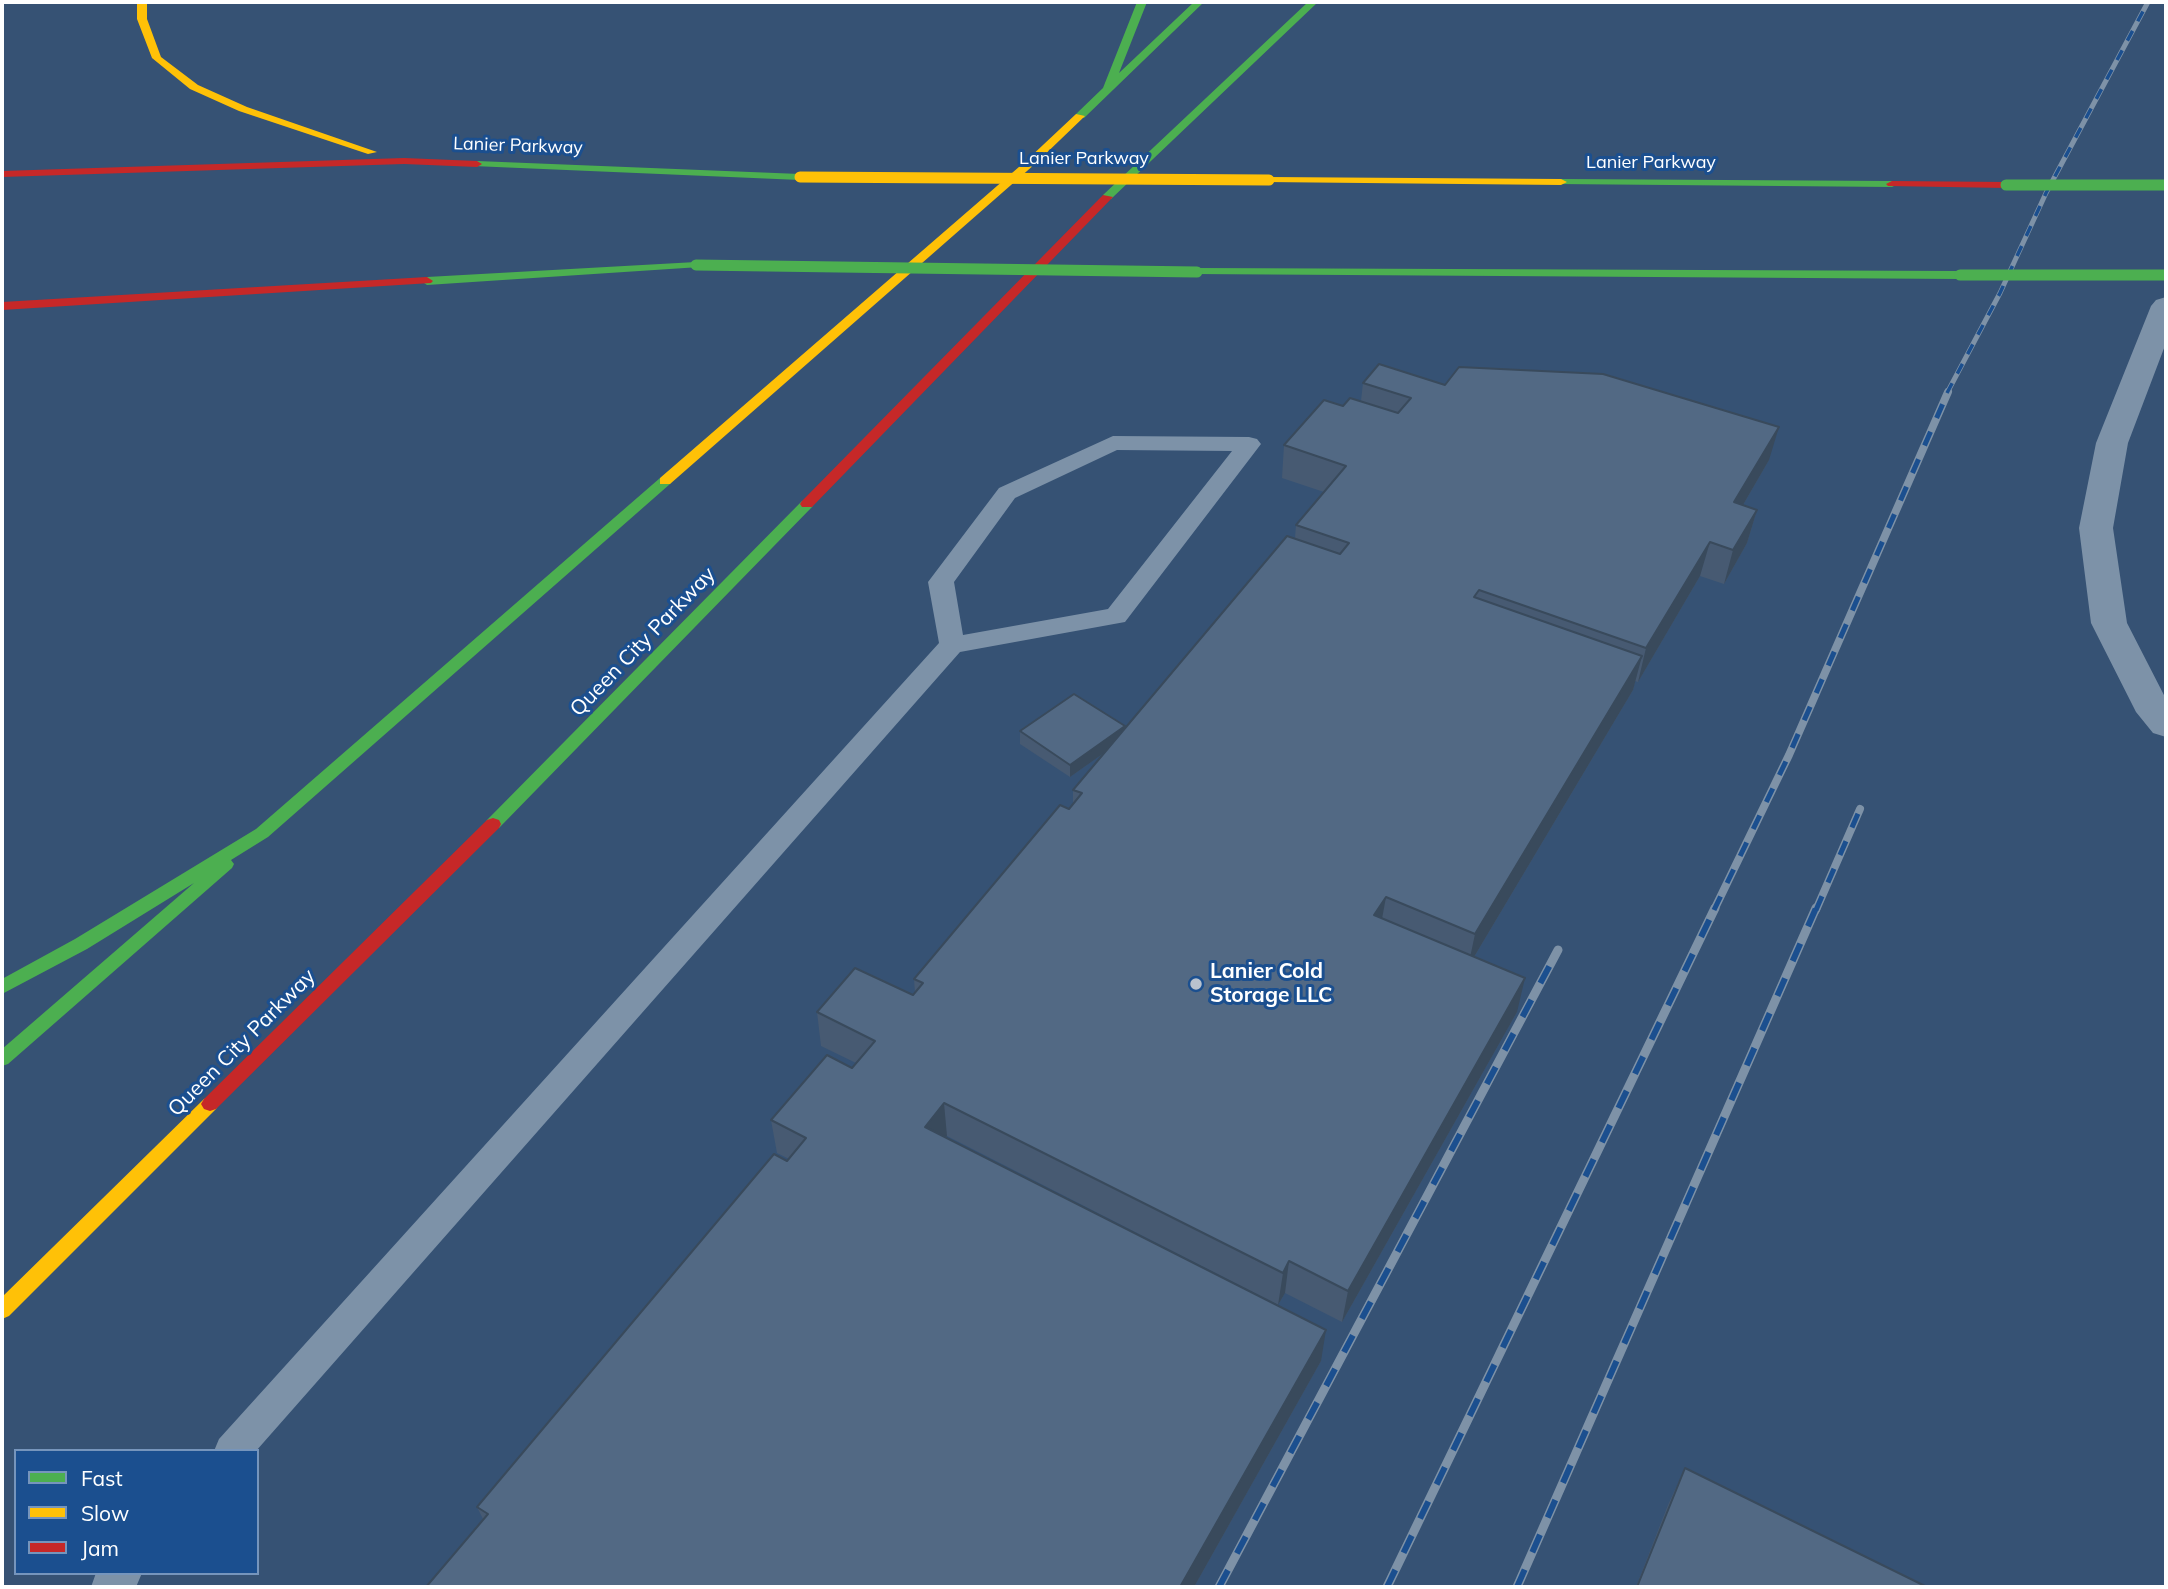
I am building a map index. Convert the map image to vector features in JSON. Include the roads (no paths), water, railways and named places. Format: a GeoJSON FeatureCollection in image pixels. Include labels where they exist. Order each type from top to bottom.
{"type":"FeatureCollection","features":[{"type":"Feature","properties":{"kind":"main road"},"geometry":{"type":"LineString","coordinates":[[142,2],[142,19],[157,58],[194,87],[243,109],[323,138],[404,161]]}},
{"type":"Feature","properties":{"kind":"main road"},"geometry":{"type":"LineString","coordinates":[[1108,88],[1142,2]]}},
{"type":"Feature","properties":{"kind":"main road"},"geometry":{"type":"LineString","coordinates":[[2,1059],[1031,162],[1199,2]]}},
{"type":"Feature","properties":{"kind":"main road","name":"Queen City Parkway"},"geometry":{"type":"LineString","coordinates":[[2,1310],[545,773],[1116,187],[1313,2]]}},
{"type":"Feature","properties":{"kind":"main road","name":"Lanier Parkway"},"geometry":{"type":"LineString","coordinates":[[2,174],[404,161],[800,177],[2166,185]]}},
{"type":"Feature","properties":{"kind":"main road"},"geometry":{"type":"LineString","coordinates":[[2,306],[696,265]]}},
{"type":"Feature","properties":{"kind":"main road"},"geometry":{"type":"LineString","coordinates":[[184,279],[696,265],[1197,272],[2166,275]]}},
{"type":"Feature","properties":{"kind":"main road"},"geometry":{"type":"LineString","coordinates":[[2,987],[81,944],[262,833]]}},
{"type":"Feature","properties":{"kind":"street"},"geometry":{"type":"LineString","coordinates":[[2166,306],[2112,443],[2096,528],[2109,623],[2149,703],[2166,724]]}},
{"type":"Feature","properties":{"kind":"lane"},"geometry":{"type":"LineString","coordinates":[[234,1449],[952,645],[1116,616],[1249,444],[1113,443],[1007,493],[941,582],[952,645]]}},
{"type":"Feature","properties":{"kind":"railway"},"geometry":{"type":"LineString","coordinates":[[1947,393],[2000,293],[2046,193],[2148,2]]}},
{"type":"Feature","properties":{"kind":"railway"},"geometry":{"type":"LineString","coordinates":[[1714,910],[1789,755],[1948,392]]}},
{"type":"Feature","properties":{"kind":"railway"},"geometry":{"type":"LineString","coordinates":[[1816,910],[1860,809]]}},
{"type":"Feature","properties":{"kind":"railway"},"geometry":{"type":"LineString","coordinates":[[1387,1587],[1715,908]]}},
{"type":"Feature","properties":{"kind":"railway"},"geometry":{"type":"LineString","coordinates":[[1517,1587],[1816,908]]}},
{"type":"Feature","properties":{"kind":"railway"},"geometry":{"type":"LineString","coordinates":[[1219,1587],[1558,950]]}},
{"type":"Feature","properties":{"kind":"place","name":"Lanier Cold Storage LLC"},"geometry":{"type":"Point","coordinates":[1196,984]}}]}
